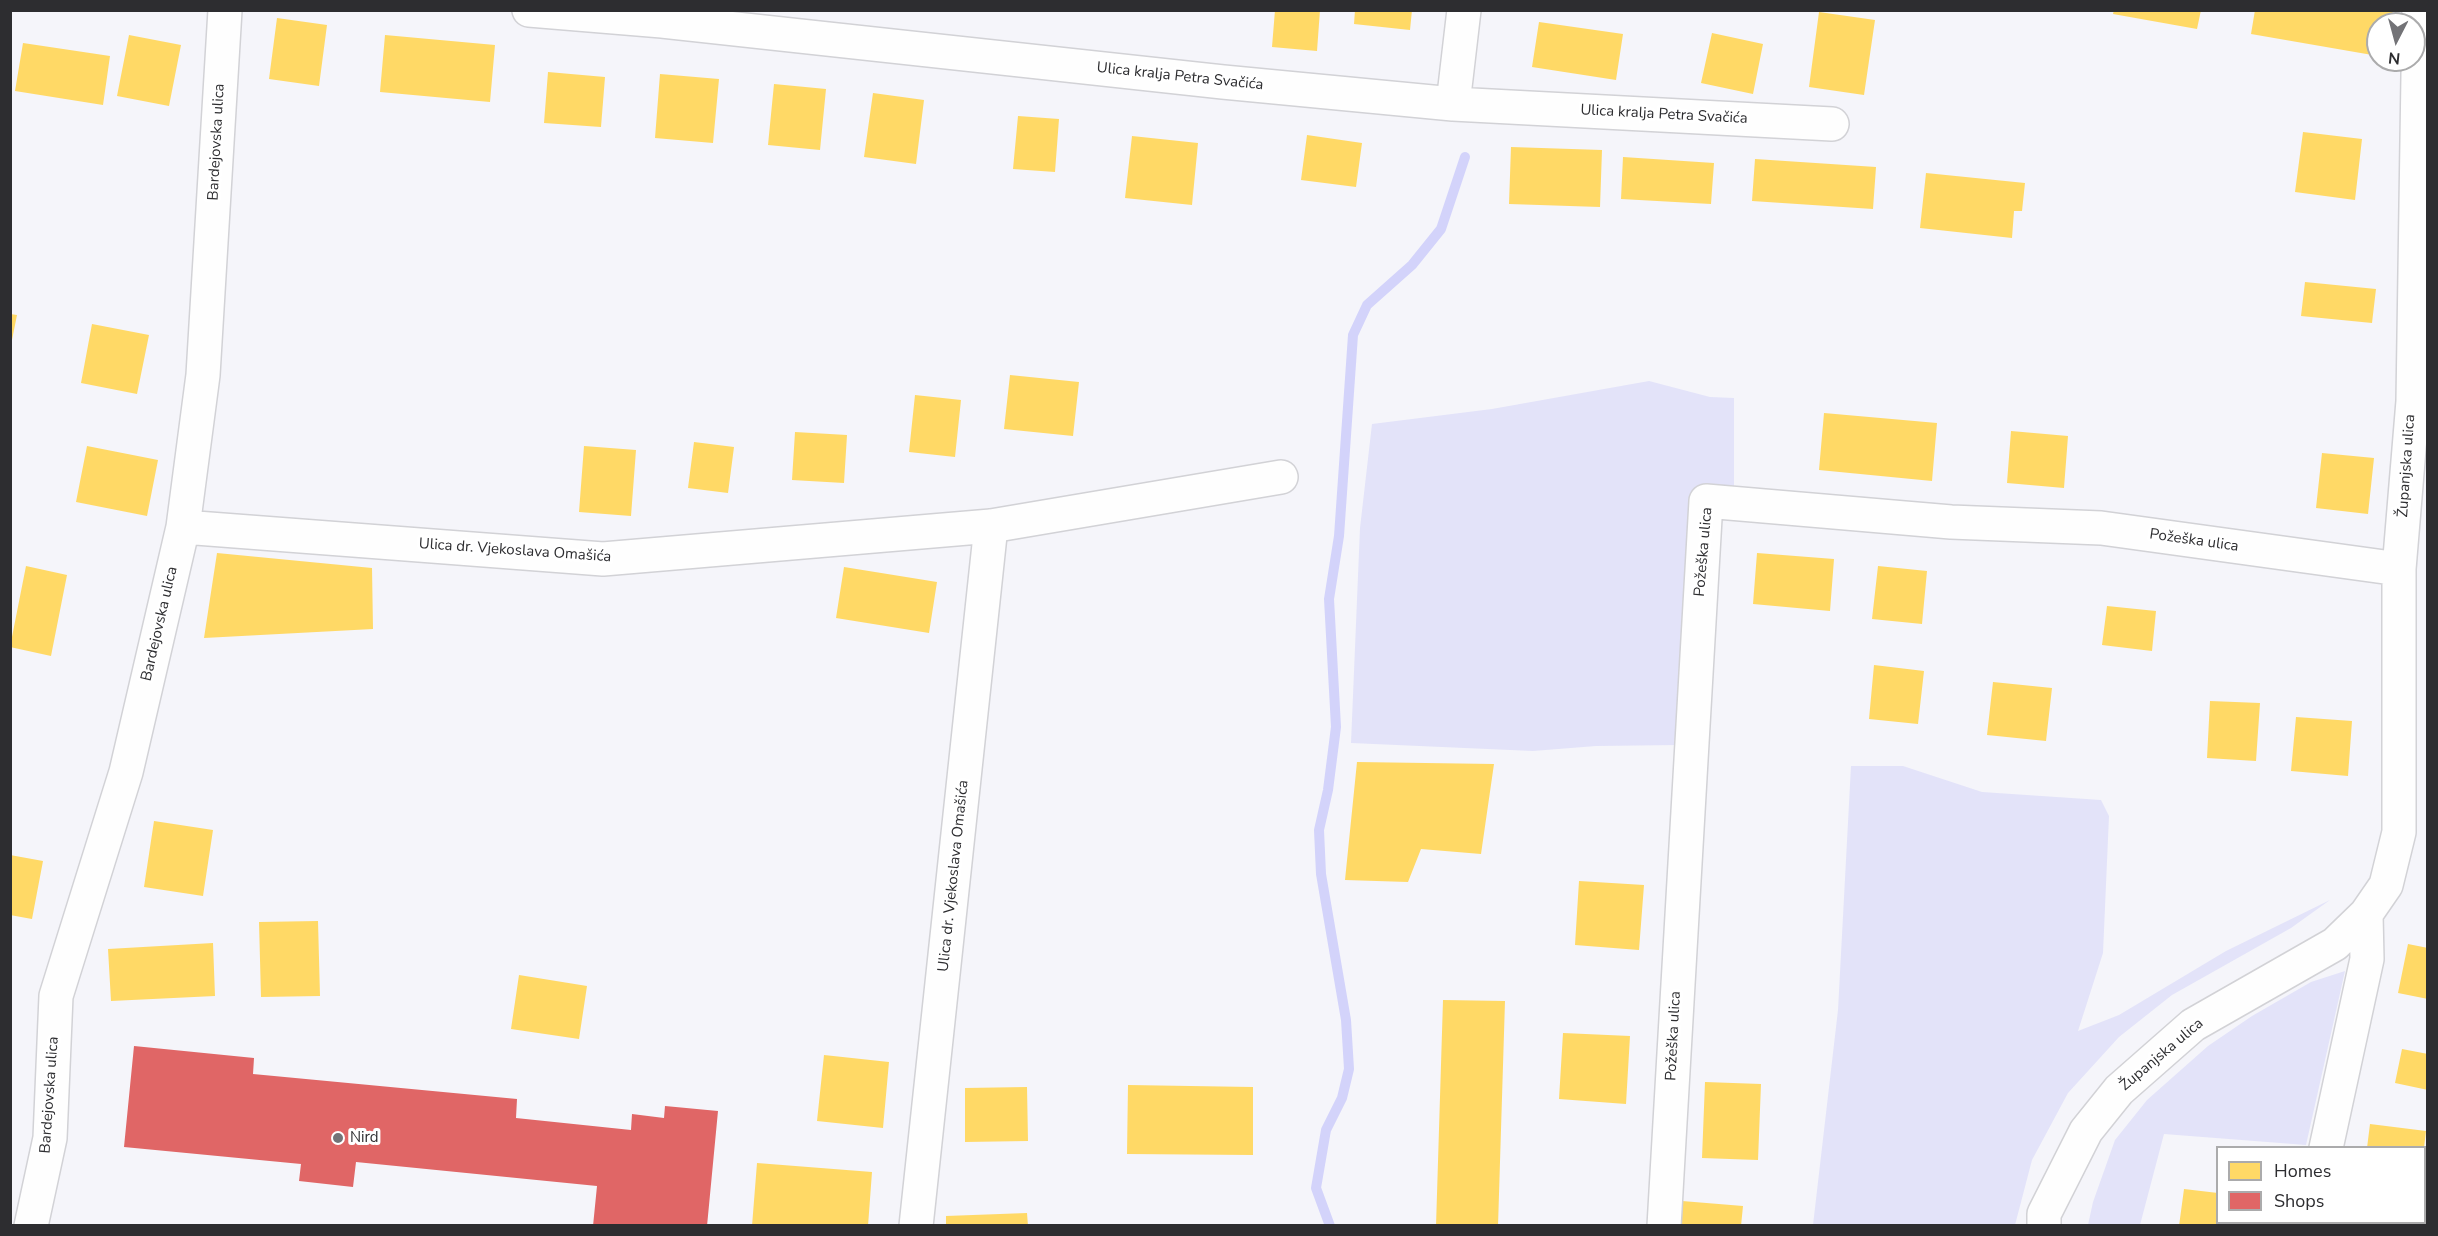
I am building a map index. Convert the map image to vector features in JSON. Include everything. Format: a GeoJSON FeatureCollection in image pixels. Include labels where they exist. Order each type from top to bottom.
{"type":"FeatureCollection","features":[{"type":"Feature","properties":{"kind":"street","name":"Bardejovska ulica"},"geometry":{"type":"LineString","coordinates":[[31,1226],[50,1138],[56,996],[126,772],[183,527],[203,375],[225,10]]}},
{"type":"Feature","properties":{"kind":"street","name":"Ulica kralja Petra Svačića"},"geometry":{"type":"LineString","coordinates":[[529,10],[662,21],[1223,82],[1454,104],[1832,124]]}},
{"type":"Feature","properties":{"kind":"street"},"geometry":{"type":"LineString","coordinates":[[1454,104],[1464,10]]}},
{"type":"Feature","properties":{"kind":"street","name":"Županjska ulica"},"geometry":{"type":"LineString","coordinates":[[2044,1226],[2044,1214],[2086,1131],[2119,1090],[2193,1025],[2335,944],[2366,914],[2386,885],[2399,832],[2399,569],[2420,403],[2418,10]]}},
{"type":"Feature","properties":{"kind":"street","name":"Ulica dr. Vjekoslava Omašića"},"geometry":{"type":"LineString","coordinates":[[183,527],[603,559],[991,526],[1281,477]]}},
{"type":"Feature","properties":{"kind":"street","name":"Požeška ulica"},"geometry":{"type":"LineString","coordinates":[[1664,1226],[1706,501],[1951,522],[2101,528],[2399,569]]}},
{"type":"Feature","properties":{"kind":"street","name":"Ulica dr. Vjekoslava Omašića"},"geometry":{"type":"LineString","coordinates":[[916,1226],[991,526]]}},
{"type":"Feature","properties":{"kind":"street"},"geometry":{"type":"LineString","coordinates":[[2326,1146],[2367,959],[2366,914]]}},
{"type":"Feature","properties":{"kind":"shaded area"},"geometry":{"type":"Polygon","coordinates":[[[1649,381],[1710,397],[1734,398],[1734,487],[1692,500],[1679,745],[1596,746],[1533,751],[1351,743],[1360,528],[1372,424],[1492,409],[1649,381]]]}},
{"type":"Feature","properties":{"kind":"shaded area"},"geometry":{"type":"Polygon","coordinates":[[[1851,766],[1903,766],[1982,792],[2101,800],[2109,816],[2103,953],[2078,1031],[2119,1015],[2226,951],[2330,900],[2291,928],[2172,995],[2119,1037],[2068,1093],[2032,1160],[2015,1225],[1813,1225],[1838,1010],[1851,766]]]}},
{"type":"Feature","properties":{"kind":"shaded area"},"geometry":{"type":"Polygon","coordinates":[[[2345,971],[2306,1145],[2164,1134],[2140,1225],[2088,1225],[2093,1202],[2115,1140],[2147,1100],[2208,1046],[2252,1016],[2311,982],[2345,971]]]}},
{"type":"Feature","properties":{"kind":"building: Homes"},"geometry":{"type":"Polygon","coordinates":[[[1275,10],[1320,10],[1317,51],[1272,47],[1275,10]]]}},
{"type":"Feature","properties":{"kind":"building: Homes"},"geometry":{"type":"Polygon","coordinates":[[[1355,10],[1412,10],[1410,30],[1354,24],[1355,10]]]}},
{"type":"Feature","properties":{"kind":"building: Homes"},"geometry":{"type":"Polygon","coordinates":[[[2114,10],[2201,10],[2197,29],[2113,14],[2114,10]]]}},
{"type":"Feature","properties":{"kind":"building: Homes"},"geometry":{"type":"Polygon","coordinates":[[[2255,10],[2393,10],[2393,12],[2366,12],[2366,54],[2251,34],[2255,10]]]}},
{"type":"Feature","properties":{"kind":"building: Homes"},"geometry":{"type":"Polygon","coordinates":[[[1819,12],[1875,20],[1864,95],[1809,87],[1819,12]]]}},
{"type":"Feature","properties":{"kind":"building: Homes"},"geometry":{"type":"Polygon","coordinates":[[[277,18],[327,25],[319,86],[269,79],[277,18]]]}},
{"type":"Feature","properties":{"kind":"building: Homes"},"geometry":{"type":"Polygon","coordinates":[[[1539,22],[1623,34],[1616,80],[1532,67],[1539,22]]]}},
{"type":"Feature","properties":{"kind":"building: Homes"},"geometry":{"type":"Polygon","coordinates":[[[1712,33],[1763,44],[1753,94],[1701,83],[1712,33]]]}},
{"type":"Feature","properties":{"kind":"building: Homes"},"geometry":{"type":"Polygon","coordinates":[[[129,35],[181,45],[169,106],[117,96],[129,35]]]}},
{"type":"Feature","properties":{"kind":"building: Homes"},"geometry":{"type":"Polygon","coordinates":[[[385,35],[495,45],[490,102],[380,92],[385,35]]]}},
{"type":"Feature","properties":{"kind":"building: Homes"},"geometry":{"type":"Polygon","coordinates":[[[23,43],[110,56],[103,105],[15,91],[23,43]]]}},
{"type":"Feature","properties":{"kind":"building: Homes"},"geometry":{"type":"Polygon","coordinates":[[[548,72],[605,77],[601,127],[544,123],[548,72]]]}},
{"type":"Feature","properties":{"kind":"building: Homes"},"geometry":{"type":"Polygon","coordinates":[[[660,74],[719,79],[713,143],[655,138],[660,74]]]}},
{"type":"Feature","properties":{"kind":"building: Homes"},"geometry":{"type":"Polygon","coordinates":[[[774,84],[826,89],[820,150],[768,145],[774,84]]]}},
{"type":"Feature","properties":{"kind":"building: Homes"},"geometry":{"type":"Polygon","coordinates":[[[873,93],[924,100],[916,164],[864,157],[873,93]]]}},
{"type":"Feature","properties":{"kind":"building: Homes"},"geometry":{"type":"Polygon","coordinates":[[[1018,116],[1059,119],[1055,172],[1013,169],[1018,116]]]}},
{"type":"Feature","properties":{"kind":"building: Homes"},"geometry":{"type":"Polygon","coordinates":[[[2303,132],[2362,139],[2355,200],[2295,192],[2303,132]]]}},
{"type":"Feature","properties":{"kind":"building: Homes"},"geometry":{"type":"Polygon","coordinates":[[[1307,135],[1362,143],[1356,187],[1301,180],[1307,135]]]}},
{"type":"Feature","properties":{"kind":"building: Homes"},"geometry":{"type":"Polygon","coordinates":[[[1132,136],[1198,143],[1192,205],[1125,198],[1132,136]]]}},
{"type":"Feature","properties":{"kind":"building: Homes"},"geometry":{"type":"Polygon","coordinates":[[[1511,147],[1602,150],[1600,207],[1509,204],[1511,147]]]}},
{"type":"Feature","properties":{"kind":"building: Homes"},"geometry":{"type":"Polygon","coordinates":[[[1623,157],[1714,163],[1711,204],[1621,199],[1623,157]]]}},
{"type":"Feature","properties":{"kind":"building: Homes"},"geometry":{"type":"Polygon","coordinates":[[[1755,159],[1876,167],[1873,209],[1752,201],[1755,159]]]}},
{"type":"Feature","properties":{"kind":"building: Homes"},"geometry":{"type":"Polygon","coordinates":[[[1926,173],[2025,183],[2022,211],[2014,211],[2012,238],[1920,228],[1926,173]]]}},
{"type":"Feature","properties":{"kind":"building: Homes"},"geometry":{"type":"Polygon","coordinates":[[[2305,282],[2376,289],[2372,323],[2301,316],[2305,282]]]}},
{"type":"Feature","properties":{"kind":"building: Homes"},"geometry":{"type":"Polygon","coordinates":[[[10,314],[17,315],[12,340],[10,340],[10,314]]]}},
{"type":"Feature","properties":{"kind":"building: Homes"},"geometry":{"type":"Polygon","coordinates":[[[92,324],[149,335],[137,394],[81,383],[92,324]]]}},
{"type":"Feature","properties":{"kind":"building: Homes"},"geometry":{"type":"Polygon","coordinates":[[[1010,375],[1079,382],[1073,436],[1004,429],[1010,375]]]}},
{"type":"Feature","properties":{"kind":"building: Homes"},"geometry":{"type":"Polygon","coordinates":[[[915,395],[961,400],[955,457],[909,452],[915,395]]]}},
{"type":"Feature","properties":{"kind":"building: Homes"},"geometry":{"type":"Polygon","coordinates":[[[1824,413],[1937,423],[1932,481],[1819,470],[1824,413]]]}},
{"type":"Feature","properties":{"kind":"building: Homes"},"geometry":{"type":"Polygon","coordinates":[[[2011,431],[2068,436],[2064,488],[2007,483],[2011,431]]]}},
{"type":"Feature","properties":{"kind":"building: Homes"},"geometry":{"type":"Polygon","coordinates":[[[795,432],[847,435],[844,483],[792,480],[795,432]]]}},
{"type":"Feature","properties":{"kind":"building: Homes"},"geometry":{"type":"Polygon","coordinates":[[[694,442],[734,447],[728,493],[688,488],[694,442]]]}},
{"type":"Feature","properties":{"kind":"building: Homes"},"geometry":{"type":"Polygon","coordinates":[[[87,446],[158,460],[147,516],[76,502],[87,446]]]}},
{"type":"Feature","properties":{"kind":"building: Homes"},"geometry":{"type":"Polygon","coordinates":[[[584,446],[636,450],[631,516],[579,512],[584,446]]]}},
{"type":"Feature","properties":{"kind":"building: Homes"},"geometry":{"type":"Polygon","coordinates":[[[2322,453],[2374,458],[2368,514],[2316,508],[2322,453]]]}},
{"type":"Feature","properties":{"kind":"building: Homes"},"geometry":{"type":"Polygon","coordinates":[[[217,553],[372,568],[373,629],[204,638],[217,553]]]}},
{"type":"Feature","properties":{"kind":"building: Homes"},"geometry":{"type":"Polygon","coordinates":[[[1757,553],[1834,559],[1830,611],[1753,604],[1757,553]]]}},
{"type":"Feature","properties":{"kind":"building: Homes"},"geometry":{"type":"Polygon","coordinates":[[[26,566],[67,575],[51,656],[10,647],[26,566]]]}},
{"type":"Feature","properties":{"kind":"building: Homes"},"geometry":{"type":"Polygon","coordinates":[[[1878,566],[1927,571],[1922,624],[1872,619],[1878,566]]]}},
{"type":"Feature","properties":{"kind":"building: Homes"},"geometry":{"type":"Polygon","coordinates":[[[844,567],[937,582],[929,633],[836,618],[844,567]]]}},
{"type":"Feature","properties":{"kind":"building: Homes"},"geometry":{"type":"Polygon","coordinates":[[[2107,606],[2156,611],[2152,651],[2102,645],[2107,606]]]}},
{"type":"Feature","properties":{"kind":"building: Homes"},"geometry":{"type":"Polygon","coordinates":[[[1874,665],[1924,671],[1918,724],[1869,719],[1874,665]]]}},
{"type":"Feature","properties":{"kind":"building: Homes"},"geometry":{"type":"Polygon","coordinates":[[[1993,682],[2052,688],[2046,741],[1987,735],[1993,682]]]}},
{"type":"Feature","properties":{"kind":"building: Homes"},"geometry":{"type":"Polygon","coordinates":[[[2210,701],[2260,703],[2256,761],[2207,758],[2210,701]]]}},
{"type":"Feature","properties":{"kind":"building: Homes"},"geometry":{"type":"Polygon","coordinates":[[[2296,717],[2352,721],[2348,776],[2291,771],[2296,717]]]}},
{"type":"Feature","properties":{"kind":"building: Homes"},"geometry":{"type":"Polygon","coordinates":[[[1357,762],[1494,764],[1481,854],[1421,849],[1408,882],[1345,880],[1357,762]]]}},
{"type":"Feature","properties":{"kind":"building: Homes"},"geometry":{"type":"Polygon","coordinates":[[[154,821],[213,830],[203,896],[144,887],[154,821]]]}},
{"type":"Feature","properties":{"kind":"building: Homes"},"geometry":{"type":"Polygon","coordinates":[[[10,855],[43,861],[32,919],[10,915],[10,855]]]}},
{"type":"Feature","properties":{"kind":"building: Homes"},"geometry":{"type":"Polygon","coordinates":[[[1579,881],[1644,885],[1639,950],[1575,945],[1579,881]]]}},
{"type":"Feature","properties":{"kind":"building: Homes"},"geometry":{"type":"Polygon","coordinates":[[[318,921],[320,996],[261,997],[259,922],[318,921]]]}},
{"type":"Feature","properties":{"kind":"building: Homes"},"geometry":{"type":"Polygon","coordinates":[[[213,943],[215,996],[111,1001],[108,949],[213,943]]]}},
{"type":"Feature","properties":{"kind":"building: Homes"},"geometry":{"type":"Polygon","coordinates":[[[2408,944],[2428,948],[2428,999],[2398,993],[2408,944]]]}},
{"type":"Feature","properties":{"kind":"building: Homes"},"geometry":{"type":"Polygon","coordinates":[[[519,975],[587,986],[579,1039],[511,1029],[519,975]]]}},
{"type":"Feature","properties":{"kind":"building: Homes"},"geometry":{"type":"Polygon","coordinates":[[[1443,1000],[1505,1001],[1498,1226],[1436,1226],[1443,1000]]]}},
{"type":"Feature","properties":{"kind":"building: Homes"},"geometry":{"type":"Polygon","coordinates":[[[1563,1033],[1630,1036],[1626,1104],[1559,1099],[1563,1033]]]}},
{"type":"Feature","properties":{"kind":"building: Homes"},"geometry":{"type":"Polygon","coordinates":[[[2402,1049],[2428,1054],[2428,1090],[2395,1083],[2402,1049]]]}},
{"type":"Feature","properties":{"kind":"building: Homes"},"geometry":{"type":"Polygon","coordinates":[[[824,1055],[889,1062],[883,1128],[817,1121],[824,1055]]]}},
{"type":"Feature","properties":{"kind":"building: Homes"},"geometry":{"type":"Polygon","coordinates":[[[1705,1082],[1761,1084],[1758,1160],[1702,1158],[1705,1082]]]}},
{"type":"Feature","properties":{"kind":"building: Homes"},"geometry":{"type":"Polygon","coordinates":[[[1128,1085],[1253,1087],[1253,1155],[1127,1154],[1128,1085]]]}},
{"type":"Feature","properties":{"kind":"building: Homes"},"geometry":{"type":"Polygon","coordinates":[[[1027,1087],[1028,1141],[965,1142],[965,1088],[1027,1087]]]}},
{"type":"Feature","properties":{"kind":"building: Homes"},"geometry":{"type":"Polygon","coordinates":[[[2370,1124],[2426,1131],[2424,1146],[2367,1146],[2370,1124]]]}},
{"type":"Feature","properties":{"kind":"building: Homes"},"geometry":{"type":"Polygon","coordinates":[[[757,1163],[872,1172],[868,1226],[752,1226],[757,1163]]]}},
{"type":"Feature","properties":{"kind":"building: Homes"},"geometry":{"type":"Polygon","coordinates":[[[2184,1189],[2216,1193],[2216,1224],[2240,1224],[2240,1226],[2179,1226],[2184,1189]]]}},
{"type":"Feature","properties":{"kind":"building: Homes"},"geometry":{"type":"Polygon","coordinates":[[[1682,1201],[1743,1206],[1741,1226],[1680,1226],[1682,1201]]]}},
{"type":"Feature","properties":{"kind":"building: Homes"},"geometry":{"type":"Polygon","coordinates":[[[1027,1213],[1028,1226],[946,1226],[946,1216],[1027,1213]]]}},
{"type":"Feature","properties":{"kind":"building: Shops"},"geometry":{"type":"Polygon","coordinates":[[[134,1046],[254,1058],[253,1074],[517,1099],[516,1118],[631,1130],[632,1114],[664,1118],[665,1106],[718,1111],[707,1226],[593,1226],[597,1186],[356,1162],[353,1187],[299,1181],[301,1164],[124,1147],[134,1046]]]}},
{"type":"Feature","properties":{"kind":"waterway"},"geometry":{"type":"LineString","coordinates":[[1330,1226],[1316,1188],[1326,1130],[1342,1098],[1349,1069],[1346,1020],[1321,874],[1319,830],[1328,790],[1336,727],[1329,599],[1339,536],[1353,335],[1367,305],[1412,265],[1441,229],[1465,157]]}},
{"type":"Feature","properties":{"kind":"place","name":"Nird"},"geometry":{"type":"Point","coordinates":[338,1138]}}]}
